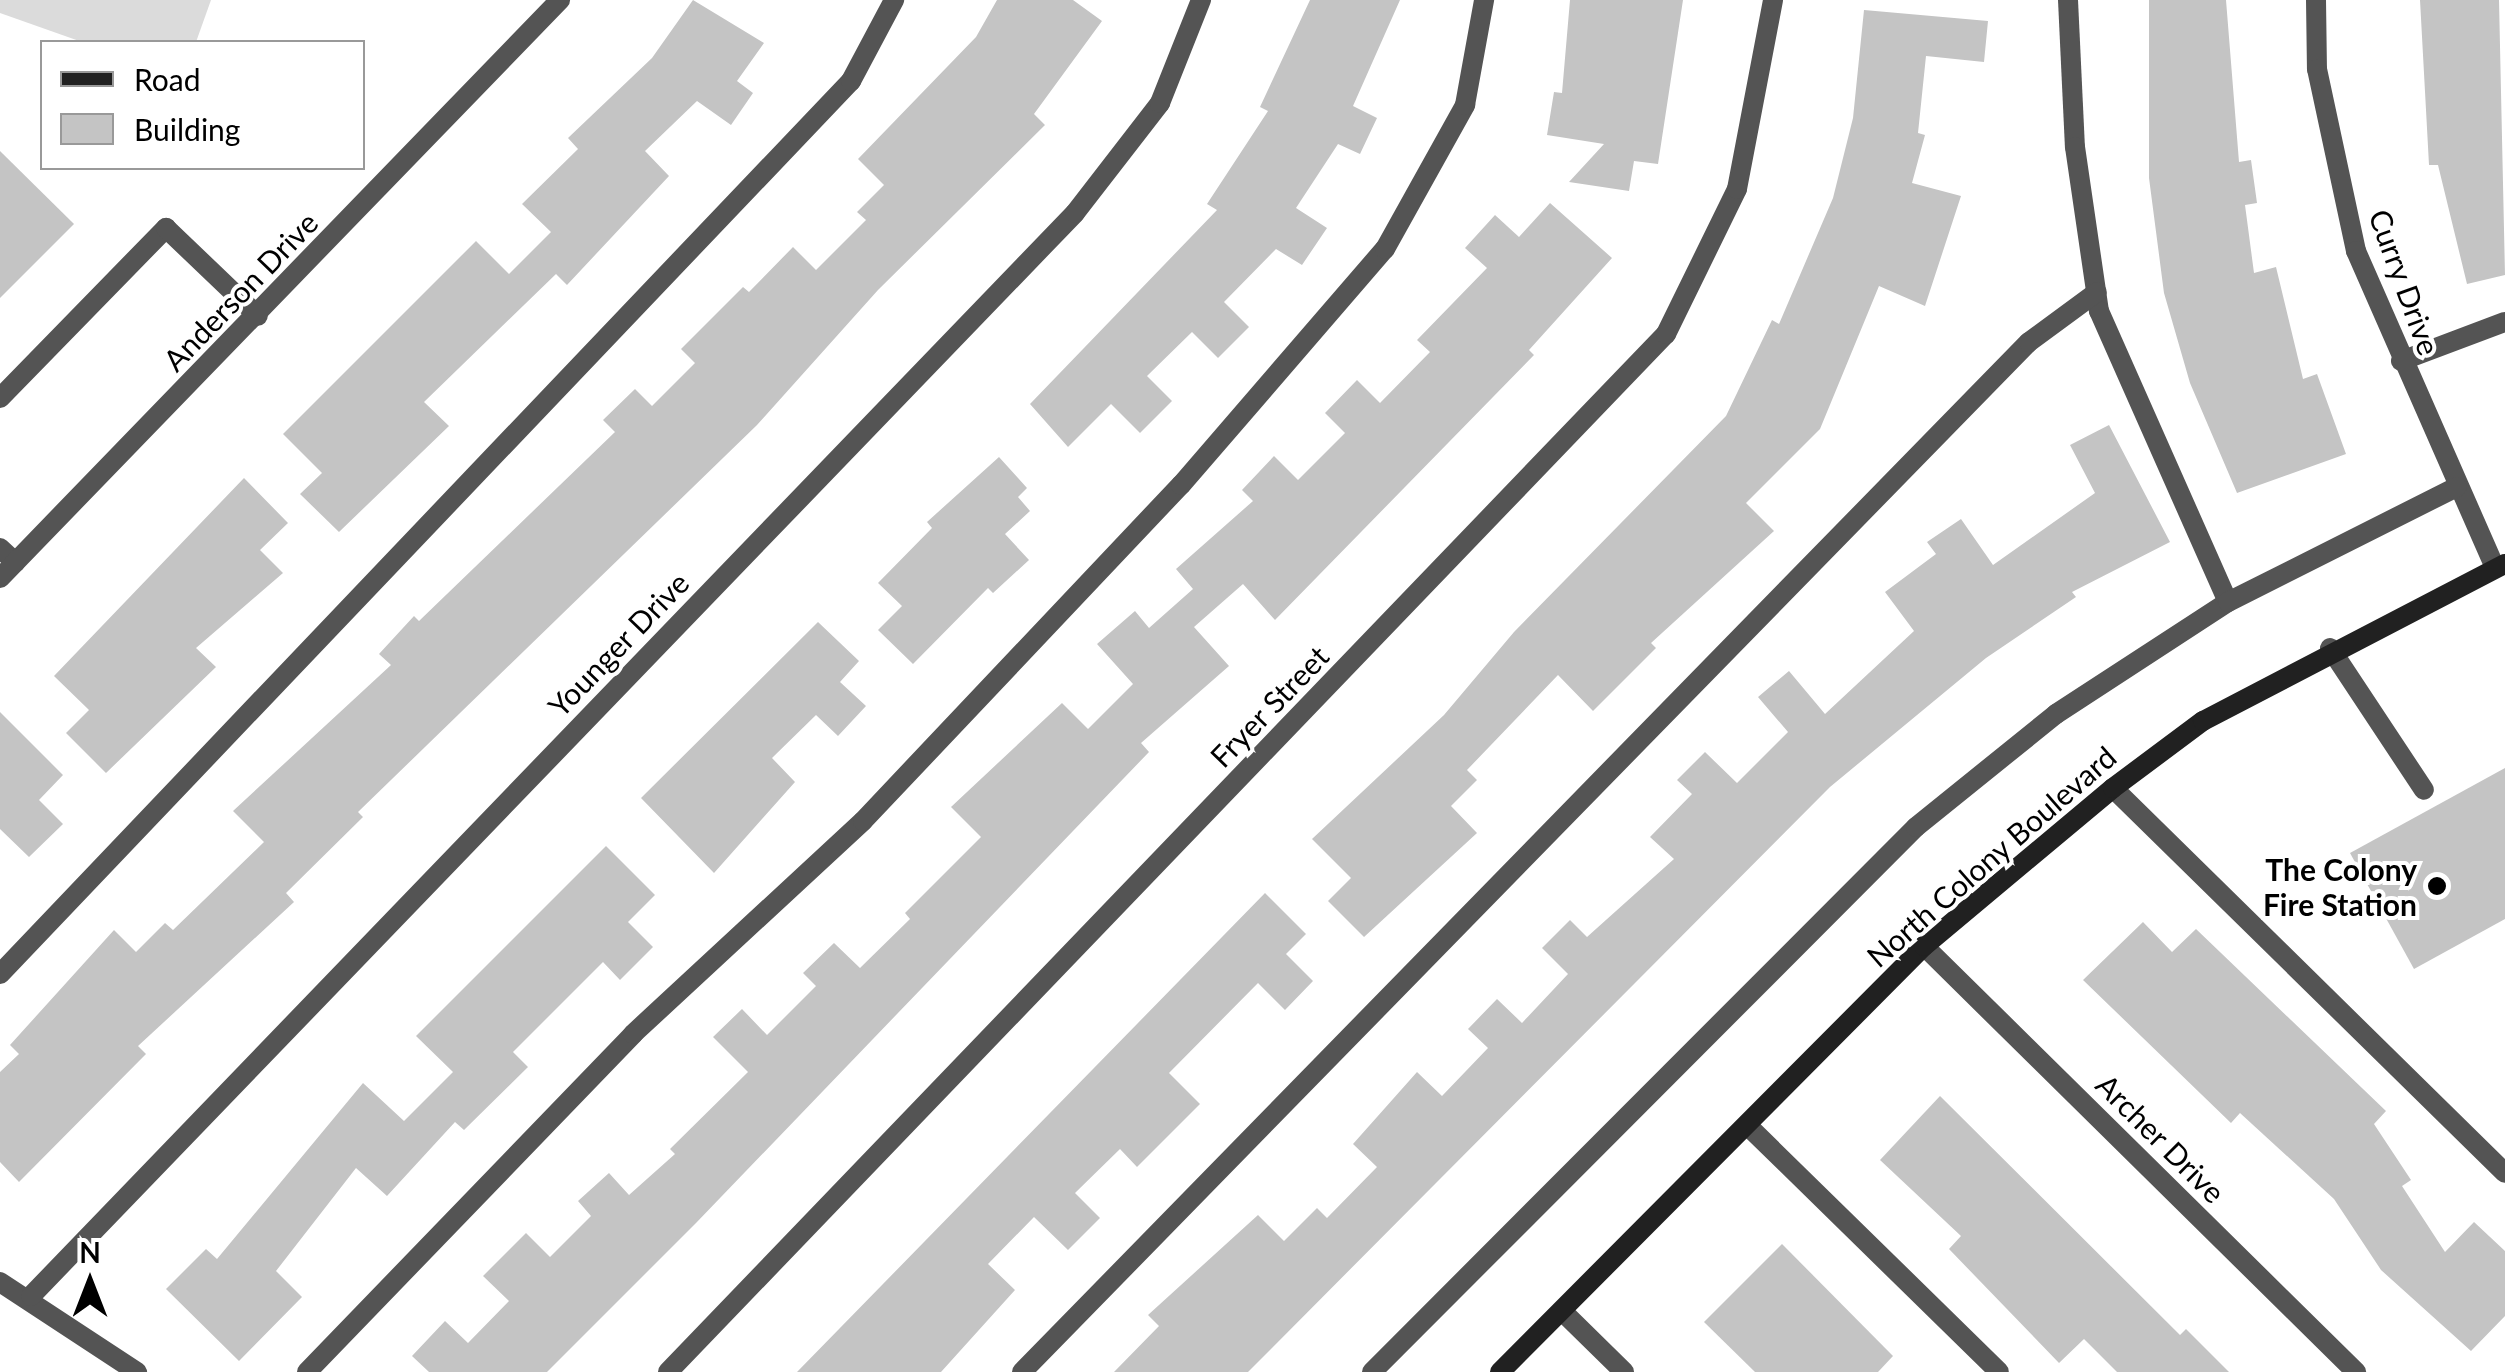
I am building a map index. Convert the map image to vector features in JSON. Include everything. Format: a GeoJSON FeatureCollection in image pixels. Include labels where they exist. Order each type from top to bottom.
{"type":"FeatureCollection","features":[{"type":"Feature","properties":{"kind":"main road","name":"North Colony Boulevard"},"geometry":{"type":"LineString","coordinates":[[1500,1372],[1924,946],[2112,788],[2203,721],[2330,648],[2500,566]]}},
{"type":"Feature","properties":{"kind":"street","name":"Anderson Drive"},"geometry":{"type":"LineString","coordinates":[[5,563],[258,316],[560,0]]}},
{"type":"Feature","properties":{"kind":"street"},"geometry":{"type":"LineString","coordinates":[[0,974],[851,81],[894,0]]}},
{"type":"Feature","properties":{"kind":"street","name":"Younger Drive"},"geometry":{"type":"LineString","coordinates":[[30,1296],[1076,213],[1160,103],[1200,0]]}},
{"type":"Feature","properties":{"kind":"street"},"geometry":{"type":"LineString","coordinates":[[307,1372],[633,1034],[863,821],[1181,485],[1372,263],[1465,105],[1484,0]]}},
{"type":"Feature","properties":{"kind":"street","name":"Fryer Street"},"geometry":{"type":"LineString","coordinates":[[668,1372],[1666,334],[1737,188],[1773,0]]}},
{"type":"Feature","properties":{"kind":"street"},"geometry":{"type":"LineString","coordinates":[[2068,0],[2075,147],[2097,292],[2228,602]]}},
{"type":"Feature","properties":{"kind":"street","name":"Curry Drive"},"geometry":{"type":"LineString","coordinates":[[2316,0],[2316,69],[2356,251],[2458,487],[2500,566]]}},
{"type":"Feature","properties":{"kind":"street"},"geometry":{"type":"LineString","coordinates":[[0,398],[166,228],[258,316]]}},
{"type":"Feature","properties":{"kind":"street"},"geometry":{"type":"LineString","coordinates":[[1022,1372],[2029,342],[2097,292]]}},
{"type":"Feature","properties":{"kind":"street"},"geometry":{"type":"LineString","coordinates":[[2401,361],[2505,322]]}},
{"type":"Feature","properties":{"kind":"street"},"geometry":{"type":"LineString","coordinates":[[1372,1372],[1916,827],[2056,714],[2228,602],[2331,544],[2458,487]]}},
{"type":"Feature","properties":{"kind":"street"},"geometry":{"type":"LineString","coordinates":[[2330,648],[2424,790]]}},
{"type":"Feature","properties":{"kind":"street"},"geometry":{"type":"LineString","coordinates":[[2112,788],[2505,1174]]}},
{"type":"Feature","properties":{"kind":"street","name":"Archer Drive"},"geometry":{"type":"LineString","coordinates":[[1924,946],[2356,1372]]}},
{"type":"Feature","properties":{"kind":"street"},"geometry":{"type":"LineString","coordinates":[[1748,1126],[1999,1372]]}},
{"type":"Feature","properties":{"kind":"street"},"geometry":{"type":"LineString","coordinates":[[0,1282],[30,1296],[137,1372]]}},
{"type":"Feature","properties":{"kind":"street"},"geometry":{"type":"LineString","coordinates":[[1562,1311],[1624,1372]]}},
{"type":"Feature","properties":{"kind":"shaded area"},"geometry":{"type":"Polygon","coordinates":[[[0,0],[211,0],[197,40],[76,40],[0,13],[0,0]]]}},
{"type":"Feature","properties":{"kind":"building"},"geometry":{"type":"Polygon","coordinates":[[[693,0],[764,43],[737,81],[753,93],[731,125],[697,101],[645,151],[669,176],[567,285],[556,274],[424,402],[449,426],[339,532],[300,494],[322,473],[283,434],[476,241],[509,274],[551,232],[522,204],[578,149],[568,138],[652,58],[693,0]]]}},
{"type":"Feature","properties":{"kind":"building"},"geometry":{"type":"Polygon","coordinates":[[[997,0],[1073,0],[1102,21],[1034,114],[1045,125],[878,290],[757,425],[358,812],[363,817],[286,893],[294,902],[138,1046],[146,1054],[19,1182],[0,1162],[0,1072],[19,1054],[10,1045],[114,930],[136,952],[165,923],[173,930],[264,842],[233,811],[391,665],[379,654],[414,616],[419,621],[615,432],[603,420],[635,389],[652,406],[695,363],[681,349],[743,287],[749,292],[793,247],[816,270],[866,220],[857,212],[884,185],[858,159],[976,37],[997,0]]]}},
{"type":"Feature","properties":{"kind":"building"},"geometry":{"type":"Polygon","coordinates":[[[1310,0],[1400,0],[1353,106],[1377,118],[1360,154],[1338,144],[1296,208],[1327,228],[1302,265],[1276,249],[1224,302],[1249,327],[1218,358],[1192,332],[1147,376],[1172,401],[1140,433],[1111,404],[1068,447],[1030,404],[1217,210],[1207,204],[1268,111],[1260,107],[1310,0]]]}},
{"type":"Feature","properties":{"kind":"building"},"geometry":{"type":"Polygon","coordinates":[[[1570,0],[1683,0],[1658,164],[1634,161],[1629,191],[1569,182],[1604,144],[1547,135],[1554,92],[1562,93],[1570,0]]]}},
{"type":"Feature","properties":{"kind":"building"},"geometry":{"type":"Polygon","coordinates":[[[2149,0],[2226,0],[2239,162],[2251,160],[2257,203],[2245,205],[2254,273],[2276,267],[2303,379],[2317,374],[2346,454],[2237,493],[2190,383],[2164,293],[2149,178],[2149,0]]]}},
{"type":"Feature","properties":{"kind":"building"},"geometry":{"type":"Polygon","coordinates":[[[2420,0],[2499,0],[2505,275],[2467,284],[2438,165],[2429,165],[2420,0]]]}},
{"type":"Feature","properties":{"kind":"building"},"geometry":{"type":"Polygon","coordinates":[[[1864,10],[1988,21],[1984,62],[1926,56],[1918,133],[1925,135],[1912,183],[1961,196],[1925,306],[1879,286],[1820,429],[1746,503],[1774,531],[1651,643],[1656,648],[1593,711],[1558,675],[1467,770],[1477,780],[1451,806],[1477,833],[1364,937],[1328,901],[1351,878],[1312,839],[1444,715],[1514,632],[1726,416],[1772,320],[1779,324],[1833,198],[1853,118],[1864,10]]]}},
{"type":"Feature","properties":{"kind":"building"},"geometry":{"type":"Polygon","coordinates":[[[0,151],[74,224],[0,298],[0,151]]]}},
{"type":"Feature","properties":{"kind":"building"},"geometry":{"type":"Polygon","coordinates":[[[1550,203],[1612,258],[1529,350],[1534,355],[1275,620],[1243,584],[1194,627],[1229,666],[1141,743],[1149,752],[696,1223],[547,1372],[429,1372],[412,1356],[445,1321],[468,1343],[509,1301],[483,1276],[526,1233],[550,1257],[591,1216],[578,1201],[609,1173],[629,1195],[675,1154],[670,1149],[748,1072],[713,1037],[742,1009],[767,1035],[816,986],[803,973],[834,943],[860,968],[910,919],[905,913],[981,837],[951,807],[1062,703],[1088,729],[1133,684],[1097,644],[1135,611],[1149,628],[1193,589],[1176,569],[1253,501],[1242,490],[1274,456],[1298,480],[1345,433],[1325,413],[1357,380],[1380,403],[1430,352],[1417,340],[1487,268],[1465,248],[1495,215],[1519,237],[1550,203]]]}},
{"type":"Feature","properties":{"kind":"building"},"geometry":{"type":"Polygon","coordinates":[[[2109,425],[2170,542],[2072,592],[2076,597],[1986,658],[1830,787],[1248,1372],[1114,1372],[1159,1326],[1148,1315],[1258,1215],[1284,1241],[1317,1208],[1327,1218],[1377,1167],[1353,1144],[1417,1072],[1442,1096],[1488,1048],[1468,1029],[1497,999],[1522,1023],[1568,974],[1542,948],[1570,920],[1587,937],[1674,859],[1650,837],[1692,794],[1677,780],[1705,752],[1737,783],[1788,732],[1758,697],[1789,671],[1825,714],[1914,631],[1885,592],[1936,554],[1927,542],[1961,519],[1993,565],[2095,493],[2070,445],[2109,425]]]}},
{"type":"Feature","properties":{"kind":"building"},"geometry":{"type":"Polygon","coordinates":[[[999,457],[1027,488],[1018,497],[1030,511],[1005,534],[1029,560],[993,593],[988,588],[913,664],[878,630],[902,606],[878,583],[932,528],[927,522],[999,457]]]}},
{"type":"Feature","properties":{"kind":"building"},"geometry":{"type":"Polygon","coordinates":[[[244,478],[288,523],[260,550],[283,573],[196,648],[216,667],[106,773],[66,733],[89,710],[54,676],[244,478]]]}},
{"type":"Feature","properties":{"kind":"building"},"geometry":{"type":"Polygon","coordinates":[[[818,622],[859,661],[840,682],[866,706],[838,736],[816,715],[772,758],[795,782],[714,873],[641,798],[818,622]]]}},
{"type":"Feature","properties":{"kind":"building"},"geometry":{"type":"Polygon","coordinates":[[[0,712],[63,775],[39,800],[63,824],[29,857],[0,829],[0,712]]]}},
{"type":"Feature","properties":{"kind":"building","name":"The Colony Fire Station"},"geometry":{"type":"Polygon","coordinates":[[[2505,768],[2505,919],[2414,969],[2350,853],[2505,768]]]}},
{"type":"Feature","properties":{"kind":"building"},"geometry":{"type":"Polygon","coordinates":[[[606,846],[655,895],[628,922],[653,947],[620,980],[603,962],[513,1052],[528,1067],[464,1130],[455,1122],[387,1196],[356,1168],[276,1271],[302,1297],[239,1361],[166,1289],[206,1249],[217,1259],[363,1083],[404,1121],[453,1072],[416,1036],[606,846]]]}},
{"type":"Feature","properties":{"kind":"building"},"geometry":{"type":"Polygon","coordinates":[[[1265,893],[1306,934],[1286,954],[1313,981],[1285,1010],[1258,983],[1169,1073],[1200,1104],[1137,1167],[1120,1149],[1075,1193],[1100,1218],[1068,1250],[1034,1217],[988,1264],[1015,1290],[941,1372],[797,1372],[1265,893]]]}},
{"type":"Feature","properties":{"kind":"building"},"geometry":{"type":"Polygon","coordinates":[[[2143,922],[2172,952],[2196,929],[2386,1111],[2374,1124],[2411,1180],[2402,1186],[2445,1252],[2474,1222],[2505,1251],[2505,1316],[2471,1351],[2381,1270],[2334,1199],[2240,1113],[2231,1123],[2083,980],[2143,922]]]}},
{"type":"Feature","properties":{"kind":"building"},"geometry":{"type":"Polygon","coordinates":[[[1940,1096],[2180,1335],[2186,1329],[2229,1372],[2117,1372],[2084,1339],[2059,1363],[1949,1249],[1961,1236],[1880,1160],[1940,1096]]]}},
{"type":"Feature","properties":{"kind":"building"},"geometry":{"type":"Polygon","coordinates":[[[1782,1244],[1893,1356],[1878,1372],[1755,1372],[1704,1322],[1782,1244]]]}},
{"type":"Feature","properties":{"kind":"place","name":"The Colony Fire Station"},"geometry":{"type":"Point","coordinates":[2437,886]}}]}
